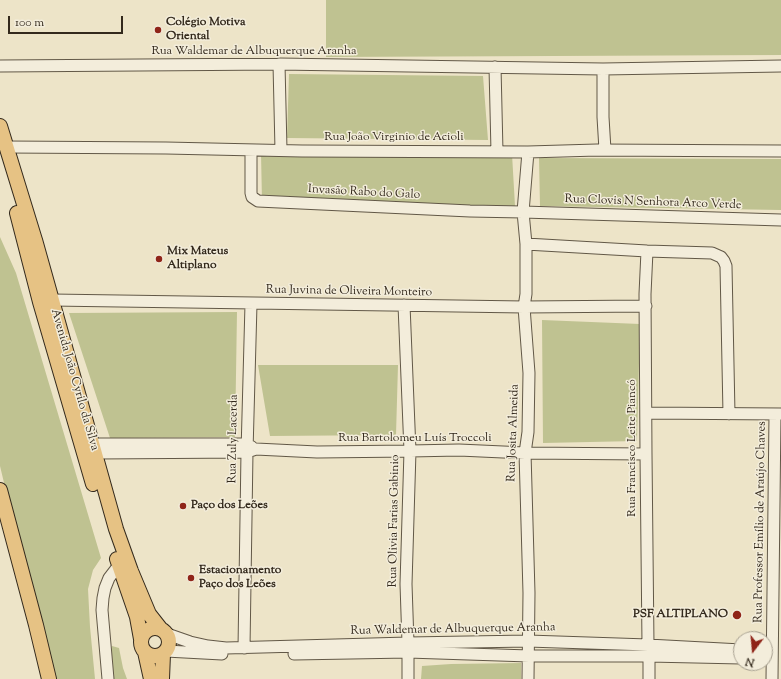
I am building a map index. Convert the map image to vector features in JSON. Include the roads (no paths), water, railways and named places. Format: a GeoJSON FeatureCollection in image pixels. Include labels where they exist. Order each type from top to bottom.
{"type":"FeatureCollection","features":[{"type":"Feature","properties":{"kind":"main road","name":"Avenida João Cyrilo da Silva"},"geometry":{"type":"LineString","coordinates":[[0,126],[3,151],[13,199],[45,317],[106,529],[137,617],[151,679]]}},
{"type":"Feature","properties":{"kind":"main road","name":"Avenida João Cyrilo da Silva"},"geometry":{"type":"LineString","coordinates":[[3,151],[35,240],[116,529],[131,571],[149,614],[164,631]]}},
{"type":"Feature","properties":{"kind":"main road"},"geometry":{"type":"LineString","coordinates":[[0,490],[50,679]]}},
{"type":"Feature","properties":{"kind":"main road"},"geometry":{"type":"LineString","coordinates":[[162,679],[162,666],[165,652],[170,642],[169,638],[164,631],[155,627],[146,630],[143,634],[143,645],[149,655],[158,656],[165,652]]}},
{"type":"Feature","properties":{"kind":"street","name":"Rua Waldemar de Albuquerque Aranha"},"geometry":{"type":"LineString","coordinates":[[0,66],[279,64],[603,69],[781,66]]}},
{"type":"Feature","properties":{"kind":"street"},"geometry":{"type":"LineString","coordinates":[[279,64],[281,150]]}},
{"type":"Feature","properties":{"kind":"street"},"geometry":{"type":"LineString","coordinates":[[495,67],[497,152]]}},
{"type":"Feature","properties":{"kind":"street"},"geometry":{"type":"LineString","coordinates":[[603,69],[605,150]]}},
{"type":"Feature","properties":{"kind":"street","name":"Rua João Virginio de Acioli"},"geometry":{"type":"LineString","coordinates":[[3,151],[166,148],[497,152],[605,150],[781,151]]}},
{"type":"Feature","properties":{"kind":"street","name":"Invasão Rabo do Galo"},"geometry":{"type":"LineString","coordinates":[[251,150],[251,193],[252,197],[258,201],[523,212]]}},
{"type":"Feature","properties":{"kind":"street","name":"Rua Josita Almeida"},"geometry":{"type":"LineString","coordinates":[[528,152],[523,212],[526,244],[526,294],[524,307],[529,373],[528,432],[524,453],[529,593],[528,679]]}},
{"type":"Feature","properties":{"kind":"street","name":"Rua Clovis N Senhora Arco Verde"},"geometry":{"type":"LineString","coordinates":[[523,212],[781,220]]}},
{"type":"Feature","properties":{"kind":"street"},"geometry":{"type":"LineString","coordinates":[[526,244],[712,253],[721,257],[726,266],[729,414]]}},
{"type":"Feature","properties":{"kind":"street","name":"Rua Francisco Leite Piancó"},"geometry":{"type":"LineString","coordinates":[[647,251],[645,294],[649,679]]}},
{"type":"Feature","properties":{"kind":"street","name":"Rua Juvina de Oliveira Monteiro"},"geometry":{"type":"LineString","coordinates":[[52,300],[524,307],[646,306]]}},
{"type":"Feature","properties":{"kind":"street","name":"Rua Zuly Lacerda"},"geometry":{"type":"LineString","coordinates":[[244,648],[250,448],[251,304]]}},
{"type":"Feature","properties":{"kind":"street","name":"Rua Olivia Farias Gabinio"},"geometry":{"type":"LineString","coordinates":[[404,305],[410,452],[406,584],[408,679]]}},
{"type":"Feature","properties":{"kind":"street"},"geometry":{"type":"LineString","coordinates":[[646,413],[778,414]]}},
{"type":"Feature","properties":{"kind":"street","name":"Rua Professor Emílio de Araújo Chaves"},"geometry":{"type":"LineString","coordinates":[[772,631],[778,414]]}},
{"type":"Feature","properties":{"kind":"street","name":"Rua Bartolomeu Luís Troccoli"},"geometry":{"type":"LineString","coordinates":[[93,448],[250,448],[316,452],[410,452],[459,450],[524,453],[646,454]]}},
{"type":"Feature","properties":{"kind":"street"},"geometry":{"type":"LineString","coordinates":[[108,679],[102,598],[109,578],[119,565]]}},
{"type":"Feature","properties":{"kind":"street","name":"Rua Waldemar de Albuquerque Aranha"},"geometry":{"type":"LineString","coordinates":[[164,631],[190,642],[226,648],[408,648],[528,641],[649,651],[733,650]]}},
{"type":"Feature","properties":{"kind":"street"},"geometry":{"type":"LineString","coordinates":[[165,652],[222,654],[408,648],[529,656],[649,651],[733,657]]}},
{"type":"Feature","properties":{"kind":"place","name":"Colégio Motiva Oriental"},"geometry":{"type":"Point","coordinates":[158,30]}},
{"type":"Feature","properties":{"kind":"place","name":"Mix Mateus Altiplano"},"geometry":{"type":"Point","coordinates":[159,259]}},
{"type":"Feature","properties":{"kind":"place","name":"Paço dos Leões"},"geometry":{"type":"Point","coordinates":[183,506]}},
{"type":"Feature","properties":{"kind":"place","name":"Estacionamento Paço dos Leões"},"geometry":{"type":"Point","coordinates":[191,578]}},
{"type":"Feature","properties":{"kind":"place","name":"PSF ALTIPLANO"},"geometry":{"type":"Point","coordinates":[737,615]}}]}
